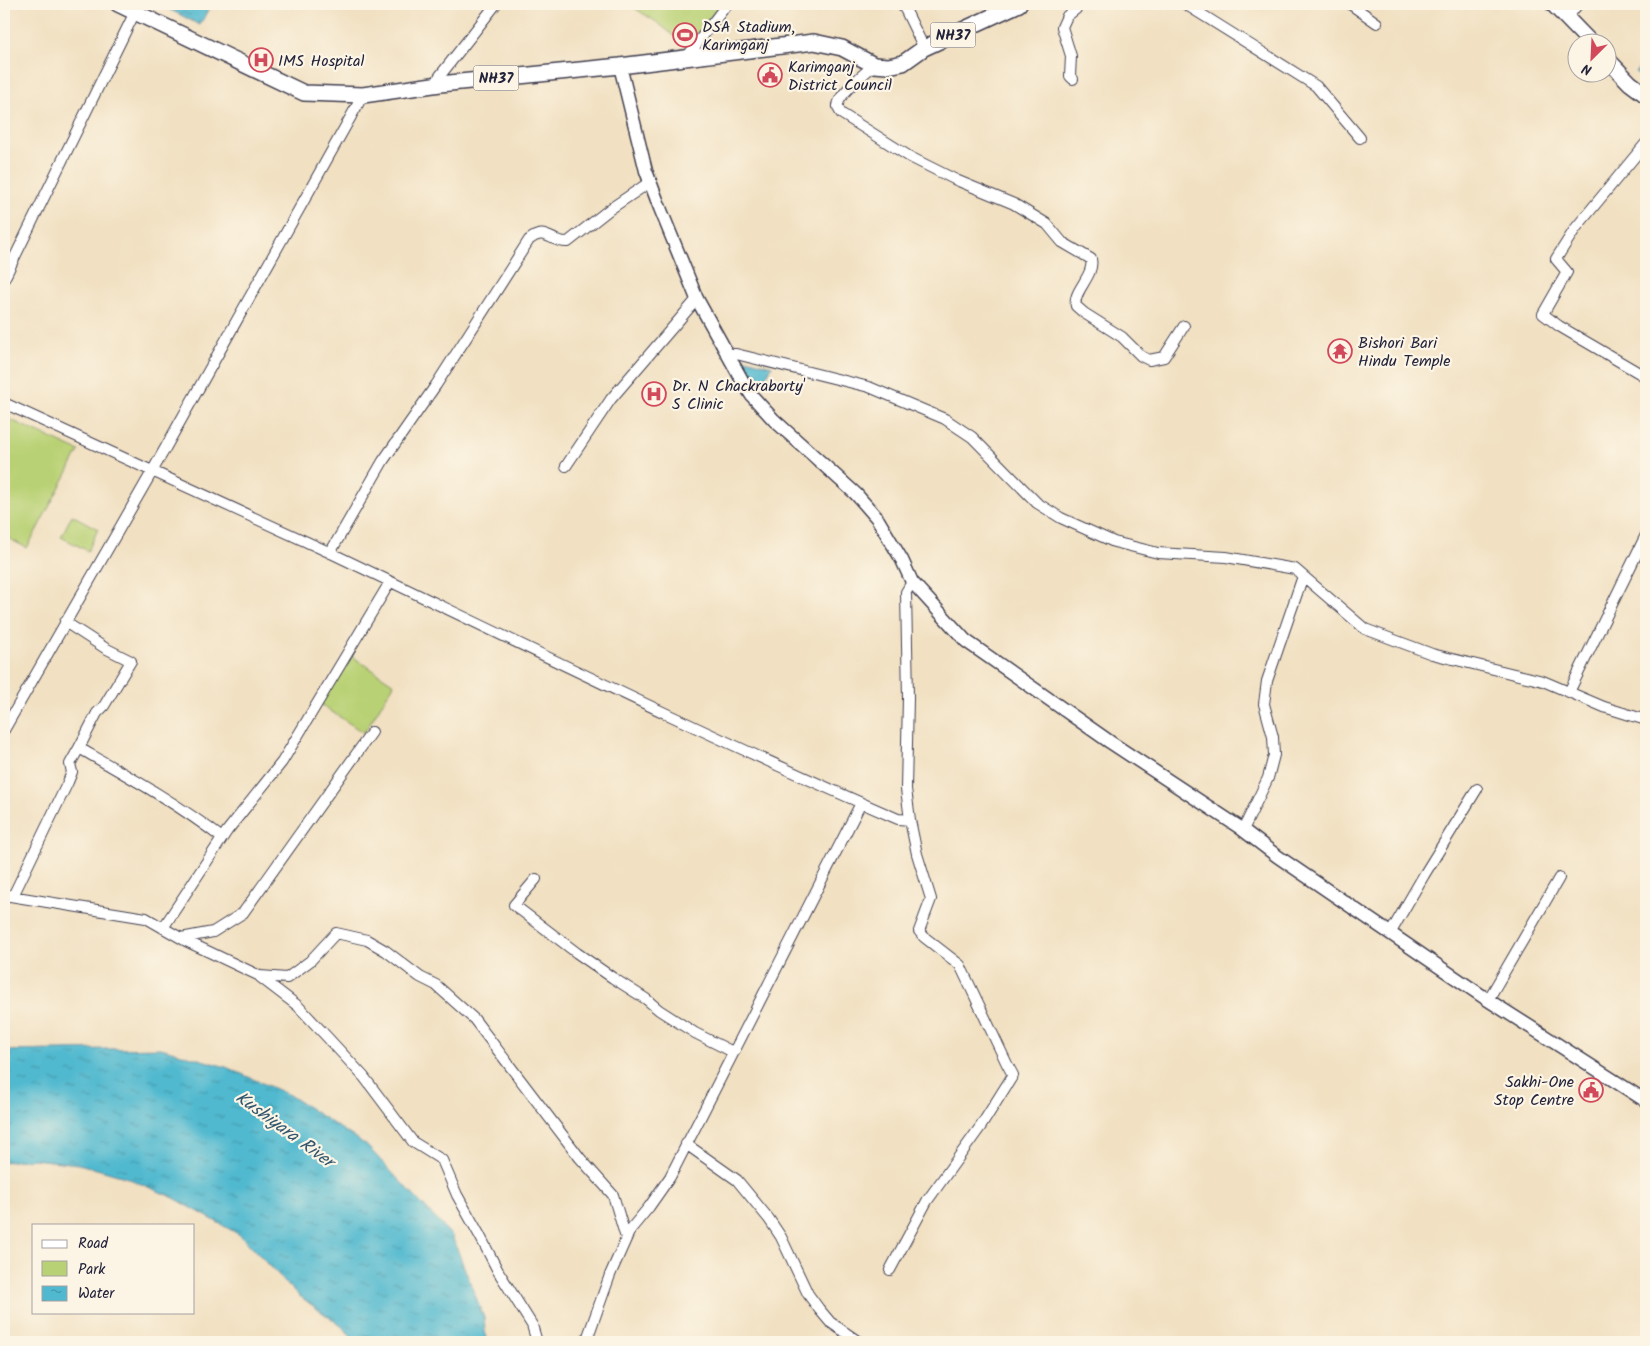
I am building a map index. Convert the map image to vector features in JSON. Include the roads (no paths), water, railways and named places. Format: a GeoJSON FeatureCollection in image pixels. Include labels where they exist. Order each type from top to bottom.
{"type":"FeatureCollection","features":[{"type":"Feature","properties":{"kind":"highway","name":"NH37"},"geometry":{"type":"LineString","coordinates":[[118,4],[304,93],[363,95],[440,84],[620,66],[814,42],[842,48],[874,65],[888,66],[903,63],[924,48],[1019,4]]}},
{"type":"Feature","properties":{"kind":"highway"},"geometry":{"type":"LineString","coordinates":[[1553,4],[1580,32]]}},
{"type":"Feature","properties":{"kind":"highway"},"geometry":{"type":"LineString","coordinates":[[1618,70],[1630,83],[1646,95]]}},
{"type":"Feature","properties":{"kind":"main road"},"geometry":{"type":"LineString","coordinates":[[620,66],[650,182],[697,298],[742,382],[763,408],[856,494],[877,518],[902,560],[912,582],[966,641],[1110,742],[1243,830],[1277,856],[1488,1000],[1646,1101]]}},
{"type":"Feature","properties":{"kind":"street"},"geometry":{"type":"LineString","coordinates":[[440,84],[439,77],[496,4]]}},
{"type":"Feature","properties":{"kind":"street"},"geometry":{"type":"LineString","coordinates":[[686,58],[727,4]]}},
{"type":"Feature","properties":{"kind":"street"},"geometry":{"type":"LineString","coordinates":[[900,4],[905,10],[924,48]]}},
{"type":"Feature","properties":{"kind":"street"},"geometry":{"type":"LineString","coordinates":[[1073,79],[1070,76],[1071,56],[1062,28],[1067,16],[1076,9],[1078,4]]}},
{"type":"Feature","properties":{"kind":"street"},"geometry":{"type":"LineString","coordinates":[[1185,4],[1316,86],[1360,138]]}},
{"type":"Feature","properties":{"kind":"street"},"geometry":{"type":"LineString","coordinates":[[1350,4],[1377,23]]}},
{"type":"Feature","properties":{"kind":"street"},"geometry":{"type":"LineString","coordinates":[[1567,18],[1578,4]]}},
{"type":"Feature","properties":{"kind":"street"},"geometry":{"type":"LineString","coordinates":[[4,279],[135,12]]}},
{"type":"Feature","properties":{"kind":"street"},"geometry":{"type":"LineString","coordinates":[[874,65],[842,98],[838,108],[842,114],[910,157],[956,180],[1014,204],[1048,224],[1062,242],[1091,259],[1093,266],[1076,298],[1076,306],[1122,337],[1141,356],[1149,360],[1164,357],[1184,326]]}},
{"type":"Feature","properties":{"kind":"street"},"geometry":{"type":"LineString","coordinates":[[4,730],[153,470],[363,95]]}},
{"type":"Feature","properties":{"kind":"street"},"geometry":{"type":"LineString","coordinates":[[1646,143],[1576,229],[1556,259],[1567,272],[1543,314],[1559,326],[1646,377]]}},
{"type":"Feature","properties":{"kind":"street"},"geometry":{"type":"LineString","coordinates":[[330,553],[383,461],[436,385],[529,240],[536,234],[544,234],[561,242],[568,242],[610,209],[650,182]]}},
{"type":"Feature","properties":{"kind":"street"},"geometry":{"type":"LineString","coordinates":[[566,466],[611,399],[697,298]]}},
{"type":"Feature","properties":{"kind":"street"},"geometry":{"type":"LineString","coordinates":[[726,354],[736,354],[869,387],[945,419],[972,437],[1037,503],[1061,518],[1114,542],[1158,553],[1226,557],[1295,569],[1365,629],[1432,654],[1543,681],[1604,707],[1646,720]]}},
{"type":"Feature","properties":{"kind":"street"},"geometry":{"type":"LineString","coordinates":[[4,403],[153,470],[803,777],[898,819],[910,820]]}},
{"type":"Feature","properties":{"kind":"street"},"geometry":{"type":"LineString","coordinates":[[4,409],[50,424],[106,451],[153,470]]}},
{"type":"Feature","properties":{"kind":"street"},"geometry":{"type":"LineString","coordinates":[[1569,692],[1646,535]]}},
{"type":"Feature","properties":{"kind":"street"},"geometry":{"type":"LineString","coordinates":[[1243,830],[1268,778],[1274,755],[1273,737],[1264,704],[1267,682],[1303,576]]}},
{"type":"Feature","properties":{"kind":"street"},"geometry":{"type":"LineString","coordinates":[[163,928],[222,838],[282,762],[390,582]]}},
{"type":"Feature","properties":{"kind":"street"},"geometry":{"type":"LineString","coordinates":[[890,1270],[928,1201],[981,1126],[1013,1074],[1002,1056],[960,965],[919,931],[931,899],[917,854],[906,789],[908,698],[906,592],[912,582]]}},
{"type":"Feature","properties":{"kind":"street"},"geometry":{"type":"LineString","coordinates":[[65,622],[130,661],[104,706],[97,713],[70,764],[72,772],[59,802],[8,896],[146,918],[180,938],[260,976],[298,1006],[364,1077],[413,1142],[442,1160],[457,1196],[498,1271],[532,1325],[537,1342]]}},
{"type":"Feature","properties":{"kind":"street"},"geometry":{"type":"LineString","coordinates":[[180,938],[213,932],[243,913],[372,732]]}},
{"type":"Feature","properties":{"kind":"street"},"geometry":{"type":"LineString","coordinates":[[79,748],[156,792],[222,838]]}},
{"type":"Feature","properties":{"kind":"street"},"geometry":{"type":"LineString","coordinates":[[1391,932],[1477,789]]}},
{"type":"Feature","properties":{"kind":"street"},"geometry":{"type":"LineString","coordinates":[[586,1342],[610,1275],[630,1230],[670,1177],[861,803]]}},
{"type":"Feature","properties":{"kind":"street"},"geometry":{"type":"LineString","coordinates":[[1488,1000],[1559,878]]}},
{"type":"Feature","properties":{"kind":"street"},"geometry":{"type":"LineString","coordinates":[[536,879],[514,906],[577,953],[660,1010],[695,1033],[733,1052]]}},
{"type":"Feature","properties":{"kind":"street"},"geometry":{"type":"LineString","coordinates":[[260,976],[287,978],[310,962],[336,933],[367,940],[386,950],[420,977],[436,986],[474,1019],[580,1158],[613,1194],[626,1238]]}},
{"type":"Feature","properties":{"kind":"street"},"geometry":{"type":"LineString","coordinates":[[686,1144],[737,1180],[777,1231],[808,1294],[818,1309],[830,1322],[859,1342]]}},
{"type":"Feature","properties":{"kind":"water"},"geometry":{"type":"Polygon","coordinates":[[[159,4],[211,4],[200,25],[159,4]]]}},
{"type":"Feature","properties":{"kind":"water"},"geometry":{"type":"Polygon","coordinates":[[[1646,57],[1646,79],[1636,72],[1646,57]]]}},
{"type":"Feature","properties":{"kind":"water"},"geometry":{"type":"Polygon","coordinates":[[[735,356],[772,366],[763,382],[753,392],[735,356]]]}},
{"type":"Feature","properties":{"kind":"water","name":"Kushiyara River"},"geometry":{"type":"Polygon","coordinates":[[[161,1048],[226,1067],[289,1095],[366,1145],[452,1236],[484,1318],[486,1342],[355,1342],[344,1328],[298,1295],[240,1235],[174,1198],[125,1177],[79,1164],[33,1159],[4,1162],[4,1051],[161,1048]]]}},
{"type":"Feature","properties":{"kind":"place","name":"DSA Stadium, Karimganj"},"geometry":{"type":"Point","coordinates":[685,35]}},
{"type":"Feature","properties":{"kind":"place","name":"IMS Hospital"},"geometry":{"type":"Point","coordinates":[261,60]}},
{"type":"Feature","properties":{"kind":"place","name":"Karimganj District Council"},"geometry":{"type":"Point","coordinates":[770,75]}},
{"type":"Feature","properties":{"kind":"place","name":"Bishori Bari Hindu Temple"},"geometry":{"type":"Point","coordinates":[1340,351]}},
{"type":"Feature","properties":{"kind":"place","name":"Dr. N Chackraborty' S Clinic"},"geometry":{"type":"Point","coordinates":[654,394]}},
{"type":"Feature","properties":{"kind":"place","name":"Sakhi-One Stop Centre"},"geometry":{"type":"Point","coordinates":[1591,1090]}}]}
